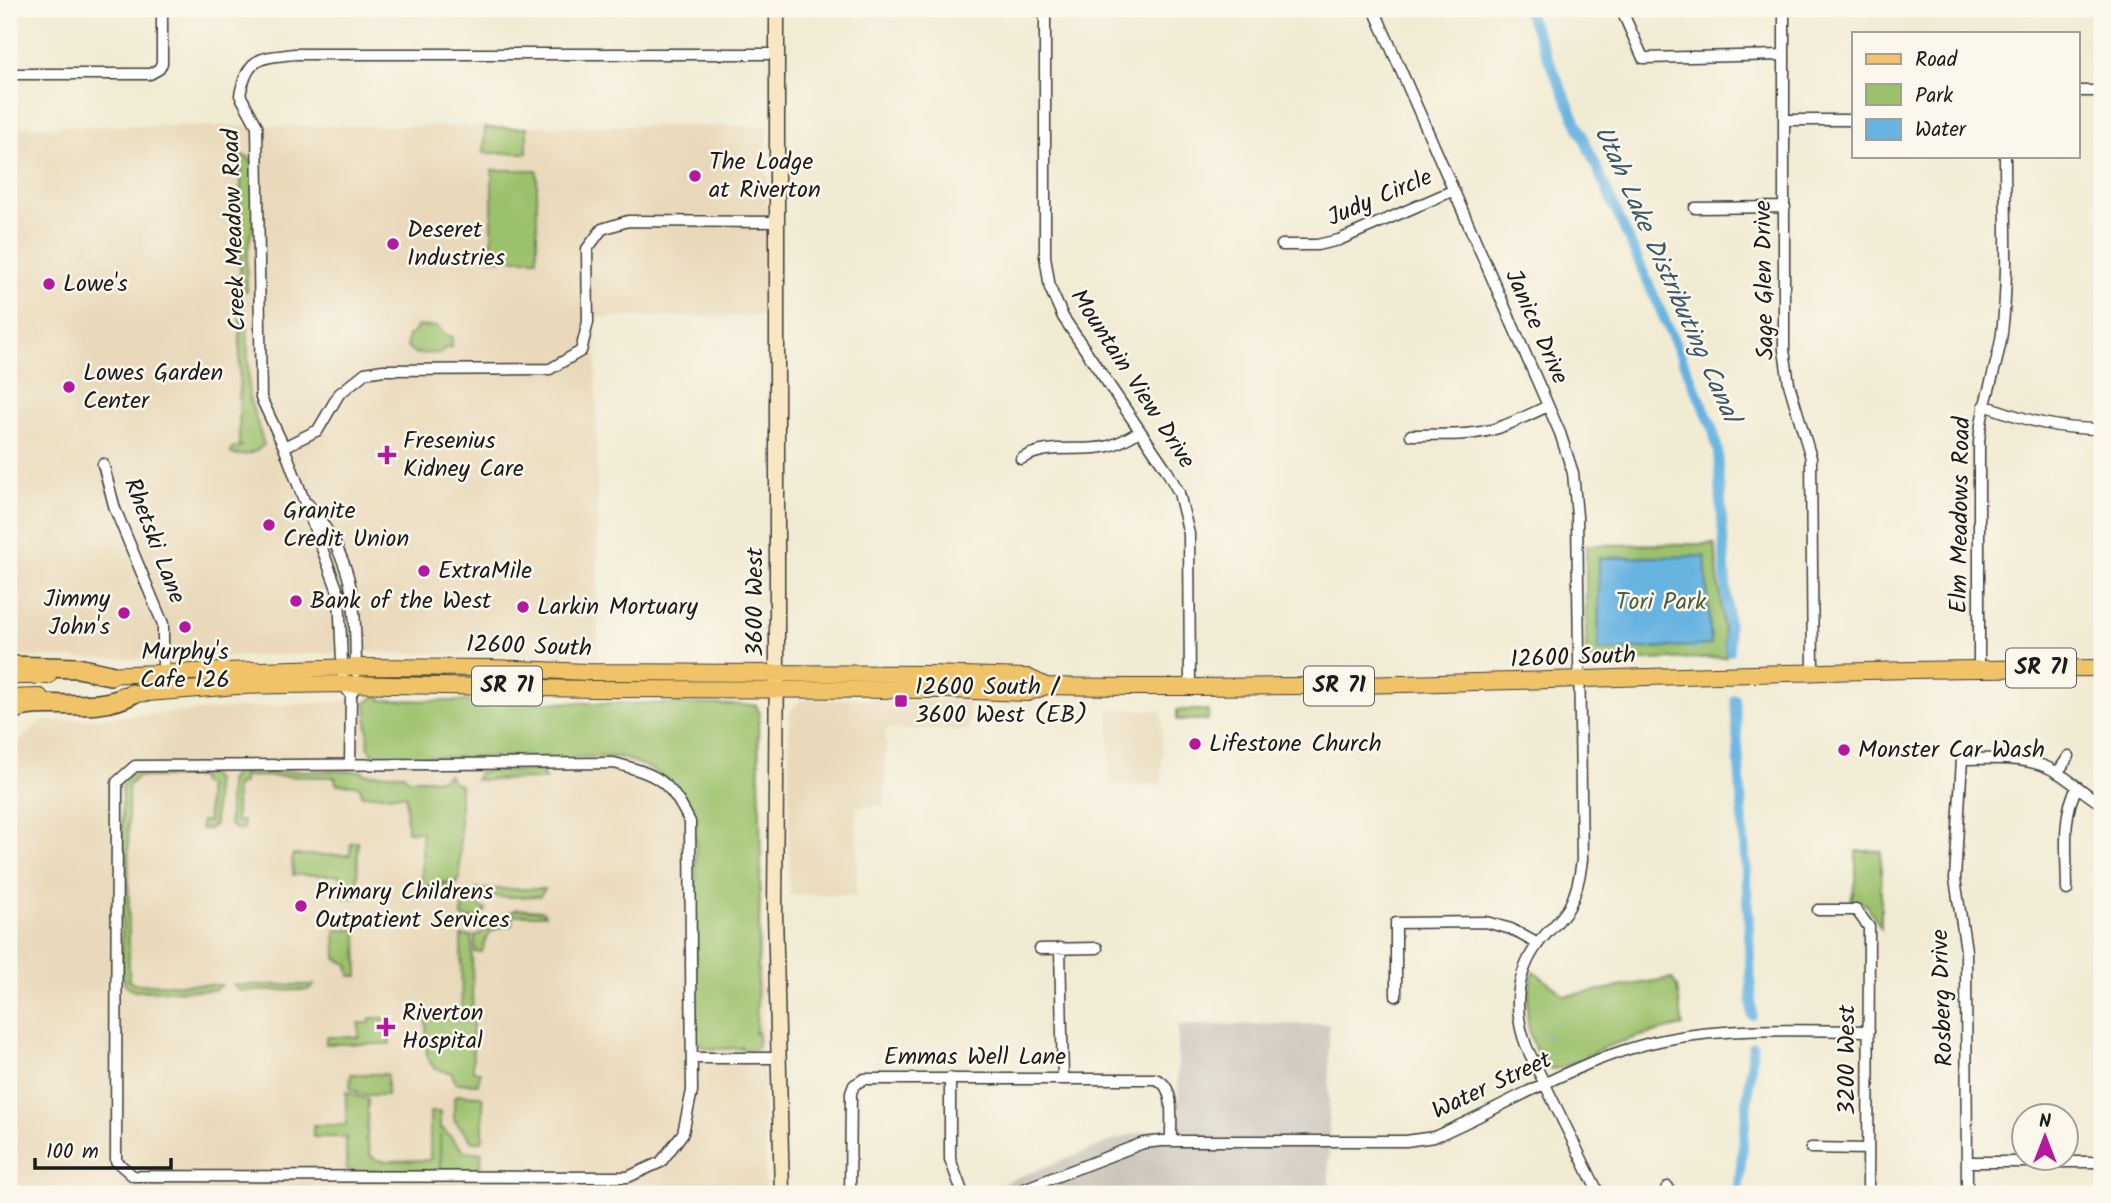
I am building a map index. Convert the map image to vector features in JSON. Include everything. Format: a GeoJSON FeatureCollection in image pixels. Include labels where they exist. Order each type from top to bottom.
{"type":"FeatureCollection","features":[{"type":"Feature","properties":{"kind":"highway"},"geometry":{"type":"LineString","coordinates":[[9,666],[78,668],[110,675]]}},
{"type":"Feature","properties":{"kind":"highway"},"geometry":{"type":"LineString","coordinates":[[9,711],[20,707],[102,705],[132,694]]}},
{"type":"Feature","properties":{"kind":"main road","name":"3600 West"},"geometry":{"type":"LineString","coordinates":[[777,9],[775,912],[782,1194]]}},
{"type":"Feature","properties":{"kind":"main road","name":"12600 South"},"geometry":{"type":"LineString","coordinates":[[9,676],[163,675],[349,680],[777,682],[930,674],[1027,677],[1046,686],[1190,687],[1410,685],[1979,668],[2102,668]]}},
{"type":"Feature","properties":{"kind":"main road","name":"12600 South"},"geometry":{"type":"LineString","coordinates":[[9,698],[132,694],[349,680]]}},
{"type":"Feature","properties":{"kind":"street"},"geometry":{"type":"LineString","coordinates":[[9,74],[150,74],[159,69],[162,63],[162,9]]}},
{"type":"Feature","properties":{"kind":"street","name":"Mountain View Drive"},"geometry":{"type":"LineString","coordinates":[[1045,9],[1045,256],[1048,278],[1063,317],[1173,481],[1187,520],[1190,687]]}},
{"type":"Feature","properties":{"kind":"street","name":"Janice Drive"},"geometry":{"type":"LineString","coordinates":[[1374,9],[1548,406],[1569,460],[1577,502],[1582,860],[1579,883],[1570,905],[1559,922],[1538,944],[1520,982],[1516,1004],[1519,1027],[1599,1194]]}},
{"type":"Feature","properties":{"kind":"street"},"geometry":{"type":"LineString","coordinates":[[1622,9],[1643,58],[1784,55]]}},
{"type":"Feature","properties":{"kind":"street","name":"Sage Glen Drive"},"geometry":{"type":"LineString","coordinates":[[1784,9],[1784,350],[1789,384],[1811,458],[1814,673]]}},
{"type":"Feature","properties":{"kind":"street","name":"Creek Meadow Road"},"geometry":{"type":"LineString","coordinates":[[349,680],[340,637],[339,594],[284,447],[261,398],[257,126],[240,95],[244,74],[262,58],[295,54],[777,54]]}},
{"type":"Feature","properties":{"kind":"street"},"geometry":{"type":"LineString","coordinates":[[2080,91],[2102,91]]}},
{"type":"Feature","properties":{"kind":"street"},"geometry":{"type":"LineString","coordinates":[[1784,120],[1852,120]]}},
{"type":"Feature","properties":{"kind":"street","name":"Elm Meadows Road"},"geometry":{"type":"LineString","coordinates":[[1979,668],[1979,443],[1984,405],[1998,354],[2004,317],[2005,158]]}},
{"type":"Feature","properties":{"kind":"street","name":"Judy Circle"},"geometry":{"type":"LineString","coordinates":[[1282,245],[1317,245],[1339,240],[1452,191]]}},
{"type":"Feature","properties":{"kind":"street"},"geometry":{"type":"LineString","coordinates":[[1695,208],[1785,207]]}},
{"type":"Feature","properties":{"kind":"street"},"geometry":{"type":"LineString","coordinates":[[284,447],[318,430],[339,394],[365,373],[383,370],[550,369],[581,351],[588,322],[587,249],[602,229],[628,221],[778,222]]}},
{"type":"Feature","properties":{"kind":"street"},"geometry":{"type":"LineString","coordinates":[[1984,405],[2046,426],[2102,429]]}},
{"type":"Feature","properties":{"kind":"street"},"geometry":{"type":"LineString","coordinates":[[1411,435],[1483,432],[1509,424],[1548,406]]}},
{"type":"Feature","properties":{"kind":"street"},"geometry":{"type":"LineString","coordinates":[[1021,460],[1033,452],[1046,449],[1109,446],[1140,431]]}},
{"type":"Feature","properties":{"kind":"street","name":"Rhetski Lane"},"geometry":{"type":"LineString","coordinates":[[103,464],[115,509],[163,624],[163,675]]}},
{"type":"Feature","properties":{"kind":"street","name":"Creek Meadow Road"},"geometry":{"type":"LineString","coordinates":[[304,500],[333,537],[353,592],[355,644],[349,680]]}},
{"type":"Feature","properties":{"kind":"street"},"geometry":{"type":"LineString","coordinates":[[349,680],[350,764]]}},
{"type":"Feature","properties":{"kind":"street"},"geometry":{"type":"LineString","coordinates":[[2069,755],[2057,772],[2102,804]]}},
{"type":"Feature","properties":{"kind":"street","name":"Rosberg Drive"},"geometry":{"type":"LineString","coordinates":[[1967,1194],[1966,950],[1955,878],[1962,759],[2021,760],[2057,772]]}},
{"type":"Feature","properties":{"kind":"street"},"geometry":{"type":"LineString","coordinates":[[614,763],[649,772],[676,793],[690,822],[692,1058],[692,1091],[682,1133],[661,1162],[628,1177],[133,1176],[116,1161],[117,782],[135,766],[614,763]]}},
{"type":"Feature","properties":{"kind":"street"},"geometry":{"type":"LineString","coordinates":[[2067,890],[2068,814],[2071,798],[2077,788]]}},
{"type":"Feature","properties":{"kind":"street","name":"3200 West"},"geometry":{"type":"LineString","coordinates":[[1818,910],[1856,909],[1869,927],[1868,1194]]}},
{"type":"Feature","properties":{"kind":"street"},"geometry":{"type":"LineString","coordinates":[[1396,996],[1396,923],[1486,922],[1511,929],[1538,944]]}},
{"type":"Feature","properties":{"kind":"street"},"geometry":{"type":"LineString","coordinates":[[1059,948],[1063,1079]]}},
{"type":"Feature","properties":{"kind":"street"},"geometry":{"type":"LineString","coordinates":[[1040,949],[1097,948]]}},
{"type":"Feature","properties":{"kind":"street","name":"Water Street"},"geometry":{"type":"LineString","coordinates":[[1011,1194],[1143,1143],[1406,1141],[1434,1138],[1598,1060],[1690,1034],[1753,1030],[1868,1031]]}},
{"type":"Feature","properties":{"kind":"street"},"geometry":{"type":"LineString","coordinates":[[692,1058],[777,1058]]}},
{"type":"Feature","properties":{"kind":"street","name":"Emmas Well Lane"},"geometry":{"type":"LineString","coordinates":[[850,1194],[850,1097],[854,1085],[864,1079],[1150,1079],[1164,1083],[1169,1092],[1171,1141]]}},
{"type":"Feature","properties":{"kind":"street"},"geometry":{"type":"LineString","coordinates":[[950,1079],[950,1158],[963,1194]]}},
{"type":"Feature","properties":{"kind":"street"},"geometry":{"type":"LineString","coordinates":[[1811,1148],[1868,1149]]}},
{"type":"Feature","properties":{"kind":"street"},"geometry":{"type":"LineString","coordinates":[[1967,1162],[2102,1162]]}},
{"type":"Feature","properties":{"kind":"shaded area"},"geometry":{"type":"Polygon","coordinates":[[[9,126],[767,126],[767,316],[596,317],[598,658],[365,652],[147,659],[9,657],[9,126]]]}},
{"type":"Feature","properties":{"kind":"shaded area"},"geometry":{"type":"Polygon","coordinates":[[[805,699],[969,701],[969,731],[886,729],[885,806],[856,807],[857,895],[789,895],[789,717],[794,705],[805,699]]]}},
{"type":"Feature","properties":{"kind":"shaded area","name":"Riverton Hospital"},"geometry":{"type":"Polygon","coordinates":[[[360,700],[759,707],[765,1194],[9,1194],[9,752],[39,722],[360,700]]]}},
{"type":"Feature","properties":{"kind":"shaded area"},"geometry":{"type":"Polygon","coordinates":[[[1109,709],[1162,710],[1162,785],[1109,785],[1109,709]]]}},
{"type":"Feature","properties":{"kind":"shaded area"},"geometry":{"type":"Polygon","coordinates":[[[1329,1024],[1329,1194],[975,1194],[1125,1136],[1178,1130],[1178,1025],[1329,1024]]]}},
{"type":"Feature","properties":{"kind":"green space"},"geometry":{"type":"Polygon","coordinates":[[[485,128],[527,128],[527,153],[484,153],[485,128]]]}},
{"type":"Feature","properties":{"kind":"green space"},"geometry":{"type":"Polygon","coordinates":[[[241,155],[249,158],[256,180],[247,257],[247,291],[240,291],[241,155]]]}},
{"type":"Feature","properties":{"kind":"green space"},"geometry":{"type":"Polygon","coordinates":[[[492,170],[537,170],[537,259],[492,259],[492,170]]]}},
{"type":"Feature","properties":{"kind":"green space"},"geometry":{"type":"Polygon","coordinates":[[[240,317],[247,319],[249,397],[264,445],[244,455],[231,454],[231,449],[243,446],[239,446],[240,317]]]}},
{"type":"Feature","properties":{"kind":"green space"},"geometry":{"type":"Polygon","coordinates":[[[417,326],[437,327],[446,335],[452,336],[452,347],[445,348],[441,353],[416,354],[407,347],[408,336],[417,326]]]}},
{"type":"Feature","properties":{"kind":"green space","name":"Tori Park"},"geometry":{"type":"Polygon","coordinates":[[[1715,544],[1726,657],[1598,662],[1591,659],[1586,651],[1586,545],[1715,544]]]}},
{"type":"Feature","properties":{"kind":"green space"},"geometry":{"type":"Polygon","coordinates":[[[375,696],[381,697],[381,700],[756,705],[760,714],[761,859],[755,1033],[758,1032],[758,1046],[755,1049],[741,1049],[742,1045],[740,1048],[716,1049],[700,1045],[696,1041],[696,843],[688,810],[673,786],[651,769],[619,757],[377,757],[369,749],[366,703],[375,696]]]}},
{"type":"Feature","properties":{"kind":"green space"},"geometry":{"type":"Polygon","coordinates":[[[1177,710],[1208,710],[1208,720],[1177,720],[1177,710]]]}},
{"type":"Feature","properties":{"kind":"green space"},"geometry":{"type":"Polygon","coordinates":[[[138,771],[208,772],[215,781],[215,824],[209,829],[201,829],[201,821],[208,821],[207,785],[201,784],[200,777],[137,777],[128,786],[129,980],[134,984],[221,985],[215,990],[134,991],[125,984],[122,974],[122,786],[130,774],[138,771]]]}},
{"type":"Feature","properties":{"kind":"green space"},"geometry":{"type":"Polygon","coordinates":[[[243,771],[243,784],[236,785],[236,821],[243,821],[243,829],[235,829],[229,824],[229,781],[236,772],[243,771]]]}},
{"type":"Feature","properties":{"kind":"green space"},"geometry":{"type":"Polygon","coordinates":[[[244,771],[363,771],[363,774],[404,774],[408,779],[442,779],[448,774],[452,781],[460,785],[460,878],[456,882],[433,883],[422,890],[422,832],[407,831],[406,795],[361,795],[361,789],[356,785],[336,784],[335,777],[244,776],[244,771]]]}},
{"type":"Feature","properties":{"kind":"green space"},"geometry":{"type":"Polygon","coordinates":[[[541,771],[545,779],[475,780],[479,773],[541,771]]]}},
{"type":"Feature","properties":{"kind":"green space"},"geometry":{"type":"Polygon","coordinates":[[[358,842],[357,898],[344,898],[340,875],[293,875],[292,855],[350,855],[351,843],[358,842]]]}},
{"type":"Feature","properties":{"kind":"green space"},"geometry":{"type":"Polygon","coordinates":[[[1856,851],[1881,851],[1881,928],[1867,905],[1851,900],[1856,881],[1856,851]]]}},
{"type":"Feature","properties":{"kind":"green space"},"geometry":{"type":"Polygon","coordinates":[[[456,884],[445,897],[422,897],[422,892],[434,885],[456,884]]]}},
{"type":"Feature","properties":{"kind":"green space"},"geometry":{"type":"Polygon","coordinates":[[[476,889],[545,889],[540,896],[506,897],[488,895],[476,889]]]}},
{"type":"Feature","properties":{"kind":"green space"},"geometry":{"type":"Polygon","coordinates":[[[466,898],[486,910],[475,918],[462,917],[463,899],[466,898]]]}},
{"type":"Feature","properties":{"kind":"green space"},"geometry":{"type":"Polygon","coordinates":[[[517,909],[543,911],[545,915],[513,915],[512,925],[491,932],[482,952],[475,952],[475,936],[517,909]]]}},
{"type":"Feature","properties":{"kind":"green space"},"geometry":{"type":"Polygon","coordinates":[[[335,930],[357,930],[358,976],[350,976],[348,964],[336,959],[335,930]]]}},
{"type":"Feature","properties":{"kind":"green space"},"geometry":{"type":"Polygon","coordinates":[[[461,936],[472,936],[473,1071],[480,1072],[478,1084],[455,1083],[452,1073],[434,1068],[427,1058],[426,1019],[462,1019],[461,936]]]}},
{"type":"Feature","properties":{"kind":"green space"},"geometry":{"type":"Polygon","coordinates":[[[1534,971],[1565,996],[1672,978],[1677,987],[1683,1026],[1623,1041],[1569,1065],[1548,1069],[1534,1047],[1528,1022],[1528,997],[1534,971]]]}},
{"type":"Feature","properties":{"kind":"green space"},"geometry":{"type":"Polygon","coordinates":[[[233,985],[314,985],[308,990],[240,991],[233,985]]]}},
{"type":"Feature","properties":{"kind":"green space"},"geometry":{"type":"Polygon","coordinates":[[[370,1018],[390,1018],[390,1044],[326,1044],[326,1037],[359,1037],[359,1023],[370,1023],[370,1018]]]}},
{"type":"Feature","properties":{"kind":"green space"},"geometry":{"type":"Polygon","coordinates":[[[351,1074],[387,1074],[387,1095],[366,1095],[350,1089],[351,1074]]]}},
{"type":"Feature","properties":{"kind":"green space"},"geometry":{"type":"Polygon","coordinates":[[[346,1092],[368,1099],[365,1139],[370,1155],[377,1160],[430,1160],[430,1112],[440,1112],[440,1129],[464,1151],[482,1153],[480,1167],[475,1170],[441,1169],[440,1134],[440,1171],[351,1171],[346,1168],[346,1137],[313,1137],[313,1125],[346,1125],[346,1092]]]}},
{"type":"Feature","properties":{"kind":"green space"},"geometry":{"type":"Polygon","coordinates":[[[457,1095],[481,1096],[483,1099],[481,1141],[472,1141],[454,1120],[454,1098],[457,1095]]]}},
{"type":"Feature","properties":{"kind":"water","name":"Tori Park"},"geometry":{"type":"Polygon","coordinates":[[[1705,556],[1711,645],[1598,651],[1599,558],[1705,556]]]}},
{"type":"Feature","properties":{"kind":"waterway","name":"Utah Lake Distributing Canal"},"geometry":{"type":"LineString","coordinates":[[1526,9],[1712,426],[1718,451],[1730,651]]}},
{"type":"Feature","properties":{"kind":"waterway"},"geometry":{"type":"LineString","coordinates":[[1691,648],[1699,647]]}},
{"type":"Feature","properties":{"kind":"waterway","name":"Utah Lake Distributing Canal"},"geometry":{"type":"LineString","coordinates":[[1735,699],[1752,1015]]}},
{"type":"Feature","properties":{"kind":"waterway","name":"Utah Lake Distributing Canal"},"geometry":{"type":"LineString","coordinates":[[1738,1194],[1753,1046]]}},
{"type":"Feature","properties":{"kind":"place","name":"The Lodge at Riverton"},"geometry":{"type":"Point","coordinates":[695,176]}},
{"type":"Feature","properties":{"kind":"place","name":"Deseret Industries"},"geometry":{"type":"Point","coordinates":[393,244]}},
{"type":"Feature","properties":{"kind":"place","name":"Lowe's"},"geometry":{"type":"Point","coordinates":[49,284]}},
{"type":"Feature","properties":{"kind":"place","name":"Lowes Garden Center"},"geometry":{"type":"Point","coordinates":[69,387]}},
{"type":"Feature","properties":{"kind":"place","name":"Fresenius Kidney Care"},"geometry":{"type":"Point","coordinates":[387,455]}},
{"type":"Feature","properties":{"kind":"place","name":"Granite Credit Union"},"geometry":{"type":"Point","coordinates":[269,525]}},
{"type":"Feature","properties":{"kind":"place","name":"ExtraMile"},"geometry":{"type":"Point","coordinates":[424,571]}},
{"type":"Feature","properties":{"kind":"place","name":"Bank of the West"},"geometry":{"type":"Point","coordinates":[296,601]}},
{"type":"Feature","properties":{"kind":"place","name":"Larkin Mortuary"},"geometry":{"type":"Point","coordinates":[523,607]}},
{"type":"Feature","properties":{"kind":"place","name":"Jimmy John's"},"geometry":{"type":"Point","coordinates":[124,613]}},
{"type":"Feature","properties":{"kind":"place","name":"Murphy's Cafe 126"},"geometry":{"type":"Point","coordinates":[185,627]}},
{"type":"Feature","properties":{"kind":"place","name":"12600 South / 3600 West (EB)"},"geometry":{"type":"Point","coordinates":[901,701]}},
{"type":"Feature","properties":{"kind":"place","name":"Lifestone Church"},"geometry":{"type":"Point","coordinates":[1195,744]}},
{"type":"Feature","properties":{"kind":"place","name":"Monster Car Wash"},"geometry":{"type":"Point","coordinates":[1844,750]}},
{"type":"Feature","properties":{"kind":"place","name":"Primary Childrens Outpatient Services"},"geometry":{"type":"Point","coordinates":[301,906]}},
{"type":"Feature","properties":{"kind":"place","name":"Riverton Hospital"},"geometry":{"type":"Point","coordinates":[386,1027]}}]}
